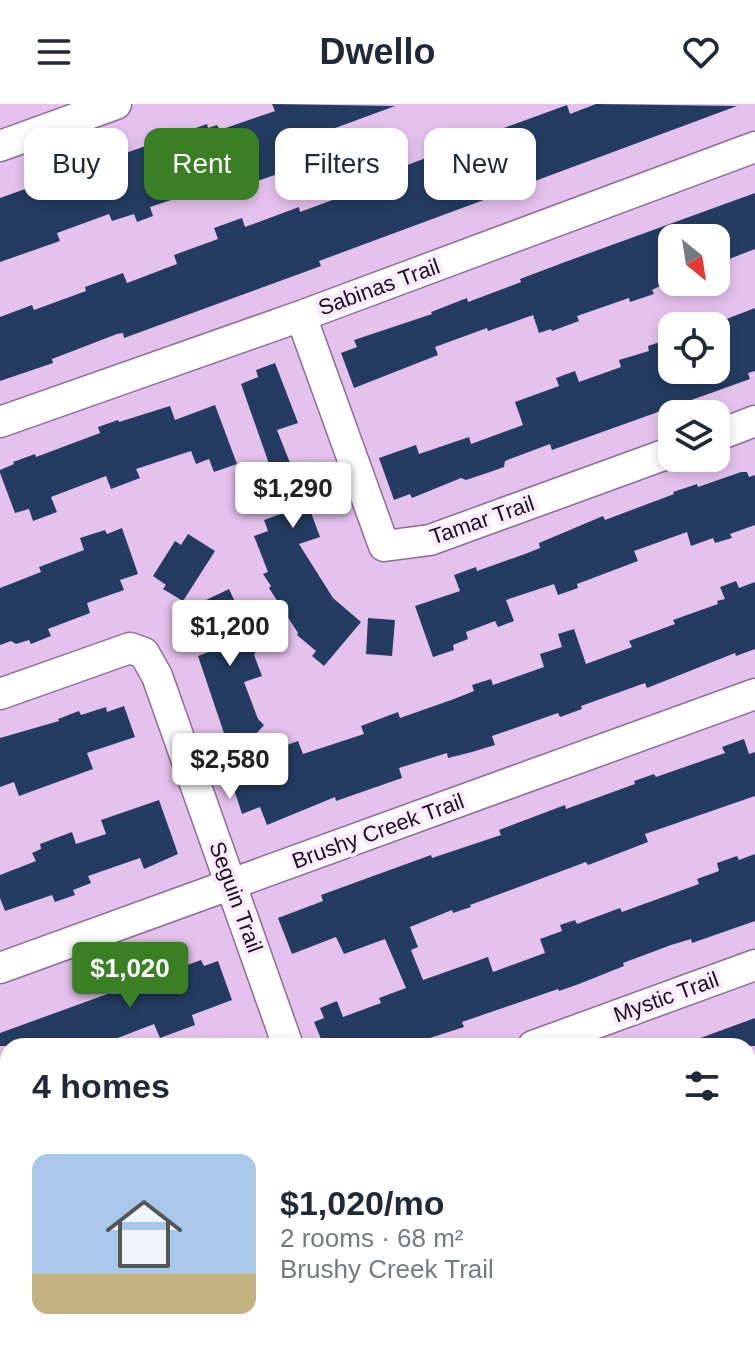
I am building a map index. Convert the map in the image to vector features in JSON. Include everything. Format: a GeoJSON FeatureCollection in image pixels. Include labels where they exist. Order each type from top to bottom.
{"type":"FeatureCollection","features":[{"type":"Feature","properties":{"kind":"street"},"geometry":{"type":"LineString","coordinates":[[0,146],[116,104]]}},
{"type":"Feature","properties":{"kind":"street","name":"Sabinas Trail"},"geometry":{"type":"LineString","coordinates":[[0,422],[301,316],[755,147]]}},
{"type":"Feature","properties":{"kind":"street","name":"Tamar Trail"},"geometry":{"type":"LineString","coordinates":[[301,316],[384,546],[430,540],[658,457]]}},
{"type":"Feature","properties":{"kind":"street"},"geometry":{"type":"LineString","coordinates":[[730,431],[755,421]]}},
{"type":"Feature","properties":{"kind":"street","name":"Seguin Trail"},"geometry":{"type":"LineString","coordinates":[[0,694],[105,655],[130,648],[144,653],[232,884],[285,1038]]}},
{"type":"Feature","properties":{"kind":"street","name":"Brushy Creek Trail"},"geometry":{"type":"LineString","coordinates":[[0,968],[755,694]]}},
{"type":"Feature","properties":{"kind":"street","name":"Mystic Trail"},"geometry":{"type":"LineString","coordinates":[[555,1038],[755,965]]}},
{"type":"Feature","properties":{"kind":"building"},"geometry":{"type":"Polygon","coordinates":[[[272,104],[395,106],[335,128],[275,128],[275,175],[259,180],[259,128],[226,128],[275,111],[272,104]]]}},
{"type":"Feature","properties":{"kind":"building"},"geometry":{"type":"Polygon","coordinates":[[[596,104],[737,106],[536,181],[536,128],[504,128],[567,105],[570,114],[596,104]]]}},
{"type":"Feature","properties":{"kind":"building"},"geometry":{"type":"Polygon","coordinates":[[[144,147],[144,200],[171,200],[150,207],[153,216],[137,222],[134,214],[112,221],[109,214],[57,233],[60,241],[0,262],[0,198],[24,189],[24,200],[128,200],[128,152],[144,147]]]}},
{"type":"Feature","properties":{"kind":"building"},"geometry":{"type":"Polygon","coordinates":[[[424,159],[424,200],[484,200],[319,261],[321,266],[124,338],[123,333],[117,334],[52,359],[53,363],[0,381],[0,317],[32,305],[34,310],[86,291],[85,287],[123,273],[127,283],[177,264],[174,255],[218,239],[214,228],[242,218],[245,227],[299,207],[300,212],[332,200],[408,200],[408,165],[424,159]]]}},
{"type":"Feature","properties":{"kind":"building"},"geometry":{"type":"Polygon","coordinates":[[[755,193],[755,249],[730,259],[730,224],[670,224],[755,193]]]}},
{"type":"Feature","properties":{"kind":"building"},"geometry":{"type":"Polygon","coordinates":[[[658,228],[658,287],[652,290],[654,294],[630,302],[629,298],[577,316],[579,321],[552,331],[539,333],[533,315],[488,331],[487,328],[435,347],[438,355],[354,388],[341,353],[357,347],[354,340],[432,314],[467,298],[468,302],[521,282],[520,279],[658,228]]]}},
{"type":"Feature","properties":{"kind":"building"},"geometry":{"type":"Polygon","coordinates":[[[755,308],[755,371],[748,373],[750,379],[691,400],[658,400],[658,412],[552,450],[550,444],[505,461],[504,467],[490,472],[466,480],[461,478],[412,498],[410,494],[394,500],[379,458],[416,445],[419,454],[469,437],[471,444],[523,425],[515,402],[559,386],[556,378],[575,371],[579,382],[621,367],[619,360],[649,351],[648,346],[658,343],[658,384],[730,384],[730,318],[755,308]]]}},
{"type":"Feature","properties":{"kind":"building"},"geometry":{"type":"Polygon","coordinates":[[[275,363],[298,423],[277,430],[298,483],[307,486],[310,493],[306,499],[320,537],[299,544],[333,598],[361,622],[324,666],[312,656],[316,651],[297,635],[269,588],[271,586],[263,574],[268,572],[254,536],[268,531],[264,520],[286,512],[241,384],[258,377],[256,370],[275,363]]]}},
{"type":"Feature","properties":{"kind":"building"},"geometry":{"type":"Polygon","coordinates":[[[215,405],[237,464],[214,472],[209,459],[196,464],[191,451],[136,469],[140,478],[111,489],[106,476],[51,497],[57,512],[33,521],[29,509],[15,513],[0,473],[13,462],[35,454],[36,457],[100,433],[98,427],[118,420],[170,406],[175,420],[215,405]]]}},
{"type":"Feature","properties":{"kind":"building"},"geometry":{"type":"Polygon","coordinates":[[[747,472],[749,477],[755,475],[755,525],[730,534],[732,538],[715,543],[713,538],[691,546],[687,532],[634,551],[638,561],[577,584],[578,588],[558,595],[554,584],[506,600],[514,621],[498,627],[495,621],[466,632],[468,639],[453,645],[454,650],[433,657],[415,606],[460,591],[454,575],[476,567],[477,571],[525,554],[540,548],[539,543],[603,516],[605,520],[673,492],[747,472]]]}},
{"type":"Feature","properties":{"kind":"building"},"geometry":{"type":"Polygon","coordinates":[[[122,528],[138,574],[120,580],[124,590],[87,603],[90,613],[48,629],[51,636],[31,644],[29,640],[0,645],[0,588],[41,572],[39,567],[84,550],[80,538],[122,528]]]}},
{"type":"Feature","properties":{"kind":"building"},"geometry":{"type":"Polygon","coordinates":[[[188,534],[215,551],[183,601],[163,589],[166,585],[153,576],[175,541],[181,545],[188,534]]]}},
{"type":"Feature","properties":{"kind":"building"},"geometry":{"type":"Polygon","coordinates":[[[736,581],[739,588],[755,582],[755,649],[736,656],[735,653],[647,688],[645,683],[581,706],[582,709],[560,717],[558,713],[492,736],[495,745],[448,758],[447,753],[399,768],[402,778],[336,801],[335,797],[267,825],[260,807],[242,814],[228,771],[236,768],[235,764],[298,741],[303,754],[364,734],[361,726],[398,712],[400,718],[474,691],[472,685],[491,679],[493,685],[544,667],[540,654],[562,647],[558,634],[574,629],[586,664],[632,647],[629,641],[675,624],[673,620],[718,604],[717,601],[725,599],[720,587],[736,581]]]}},
{"type":"Feature","properties":{"kind":"building"},"geometry":{"type":"Polygon","coordinates":[[[229,589],[257,649],[254,655],[262,676],[244,682],[258,719],[264,725],[233,760],[198,656],[214,650],[199,618],[183,611],[229,589]]]}},
{"type":"Feature","properties":{"kind":"building"},"geometry":{"type":"Polygon","coordinates":[[[368,618],[395,620],[392,656],[366,654],[368,618]]]}},
{"type":"Feature","properties":{"kind":"building"},"geometry":{"type":"Polygon","coordinates":[[[124,706],[135,737],[87,753],[93,769],[19,796],[14,782],[0,787],[0,738],[59,721],[79,711],[81,715],[106,707],[107,712],[124,706]]]}},
{"type":"Feature","properties":{"kind":"building"},"geometry":{"type":"Polygon","coordinates":[[[744,739],[749,754],[755,752],[755,796],[645,834],[648,842],[604,859],[588,865],[586,862],[410,927],[418,947],[411,950],[423,980],[488,957],[493,972],[545,953],[540,939],[562,931],[560,925],[575,920],[577,924],[620,908],[622,912],[699,884],[697,879],[719,871],[717,863],[755,854],[755,921],[692,943],[691,939],[671,945],[579,984],[462,1022],[464,1027],[430,1038],[321,1038],[314,1022],[324,1018],[320,1008],[337,1001],[343,1017],[381,1003],[379,998],[406,988],[385,939],[344,954],[336,937],[292,954],[278,918],[323,901],[321,895],[431,855],[432,858],[501,835],[499,830],[565,805],[566,809],[635,784],[634,781],[654,774],[656,777],[725,753],[722,747],[744,739]]]}},
{"type":"Feature","properties":{"kind":"building"},"geometry":{"type":"Polygon","coordinates":[[[159,800],[178,854],[144,869],[140,858],[88,876],[91,883],[73,890],[75,895],[55,902],[52,895],[5,911],[0,898],[0,875],[36,861],[32,853],[41,849],[40,844],[72,832],[76,844],[106,834],[101,820],[159,800]]]}},
{"type":"Feature","properties":{"kind":"building"},"geometry":{"type":"Polygon","coordinates":[[[201,960],[204,966],[218,961],[232,1000],[192,1015],[195,1025],[160,1038],[154,1024],[118,1038],[0,1038],[0,1033],[201,960]]]}},
{"type":"Feature","properties":{"kind":"building"},"geometry":{"type":"Polygon","coordinates":[[[755,1018],[755,1038],[700,1038],[755,1018]]]}}]}
